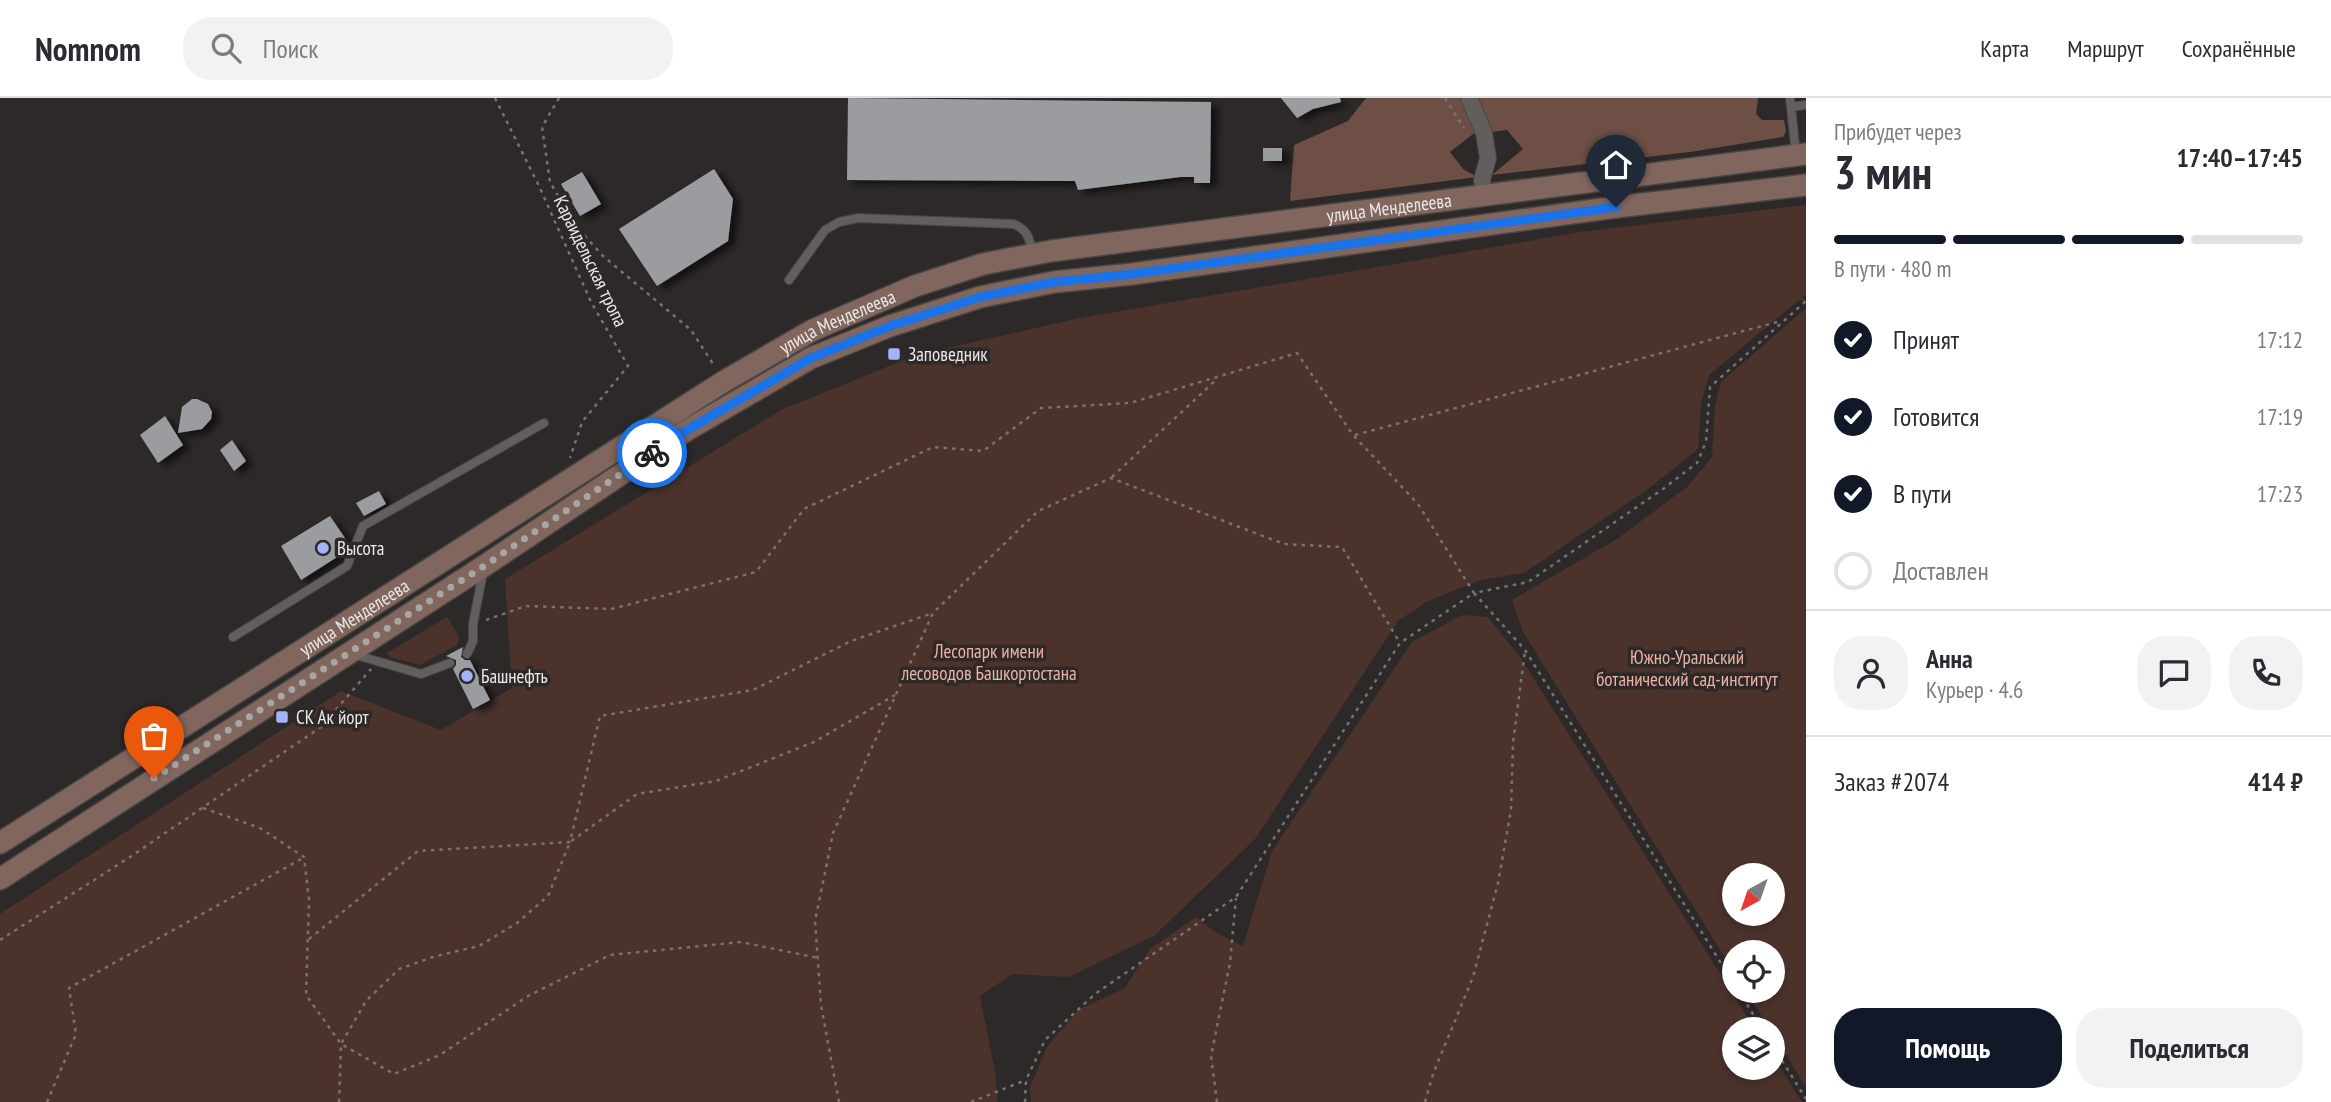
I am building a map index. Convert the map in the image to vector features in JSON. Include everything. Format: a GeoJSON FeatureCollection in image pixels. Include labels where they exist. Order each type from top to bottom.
{"type":"FeatureCollection","features":[{"type":"Feature","properties":{"kind":"main road","name":"улица Менделеева"},"geometry":{"type":"LineString","coordinates":[[0,843],[723,382],[813,330],[915,286],[983,264],[1033,254],[1801,155]]}},
{"type":"Feature","properties":{"kind":"main road","name":"улица Менделеева"},"geometry":{"type":"LineString","coordinates":[[0,879],[484,566],[687,430],[811,358],[890,326],[980,297],[1054,282],[1132,274],[1616,207],[1806,185]]}},
{"type":"Feature","properties":{"kind":"street"},"geometry":{"type":"LineString","coordinates":[[1469,98],[1483,133],[1488,158],[1482,180],[1484,195]]}},
{"type":"Feature","properties":{"kind":"lane"},"geometry":{"type":"LineString","coordinates":[[1801,155],[1790,102],[1806,105]]}},
{"type":"Feature","properties":{"kind":"lane"},"geometry":{"type":"LineString","coordinates":[[789,280],[825,230],[839,222],[858,218],[1014,224],[1024,229],[1033,254]]}},
{"type":"Feature","properties":{"kind":"lane"},"geometry":{"type":"LineString","coordinates":[[233,637],[347,566],[363,526],[544,423]]}},
{"type":"Feature","properties":{"kind":"lane"},"geometry":{"type":"LineString","coordinates":[[467,654],[473,641],[473,624],[484,566]]}},
{"type":"Feature","properties":{"kind":"lane"},"geometry":{"type":"LineString","coordinates":[[349,653],[422,674],[450,663]]}},
{"type":"Feature","properties":{"kind":"path","name":"Караидельская тропа"},"geometry":{"type":"LineString","coordinates":[[495,98],[539,186],[591,302],[628,366],[582,422],[567,467]]}},
{"type":"Feature","properties":{"kind":"path"},"geometry":{"type":"LineString","coordinates":[[559,98],[542,127],[550,182],[575,225],[603,257],[691,330],[723,382]]}},
{"type":"Feature","properties":{"kind":"path"},"geometry":{"type":"LineString","coordinates":[[1445,98],[1470,136]]}},
{"type":"Feature","properties":{"kind":"path"},"geometry":{"type":"LineString","coordinates":[[1025,1102],[1026,1080],[1045,1040],[1095,994],[1236,897],[1400,643],[1474,593],[1528,582],[1697,463],[1706,442],[1710,387],[1806,302]]}},
{"type":"Feature","properties":{"kind":"path"},"geometry":{"type":"LineString","coordinates":[[1353,435],[1784,320]]}},
{"type":"Feature","properties":{"kind":"path"},"geometry":{"type":"LineString","coordinates":[[473,624],[526,606],[611,609],[756,572],[804,509],[933,447],[983,451],[1041,408],[1130,403],[1297,353],[1353,435],[1418,504],[1474,593],[1525,649],[1722,965]]}},
{"type":"Feature","properties":{"kind":"path"},"geometry":{"type":"LineString","coordinates":[[839,1102],[821,1005],[815,921],[832,833],[933,613],[1038,511],[1111,478],[1219,376]]}},
{"type":"Feature","properties":{"kind":"path"},"geometry":{"type":"LineString","coordinates":[[1111,478],[1284,544],[1342,547],[1400,643]]}},
{"type":"Feature","properties":{"kind":"path"},"geometry":{"type":"LineString","coordinates":[[339,1102],[341,1044],[366,1001],[399,969],[436,956],[479,946],[517,923],[548,896],[570,842],[600,716],[753,691],[851,641],[933,613]]}},
{"type":"Feature","properties":{"kind":"path"},"geometry":{"type":"LineString","coordinates":[[1425,1102],[1433,1074],[1473,977],[1498,883],[1511,810],[1513,743],[1525,649]]}},
{"type":"Feature","properties":{"kind":"path"},"geometry":{"type":"LineString","coordinates":[[0,940],[127,859],[321,727],[378,661]]}},
{"type":"Feature","properties":{"kind":"path"},"geometry":{"type":"LineString","coordinates":[[308,940],[418,851],[570,842],[637,794],[716,781],[814,742],[895,695]]}},
{"type":"Feature","properties":{"kind":"path"},"geometry":{"type":"LineString","coordinates":[[202,808],[260,828],[304,858],[309,900],[306,995],[341,1044],[394,1074],[440,1055],[528,996],[610,955],[741,942],[818,958]]}},
{"type":"Feature","properties":{"kind":"path"},"geometry":{"type":"LineString","coordinates":[[47,1102],[76,1034],[69,988],[304,858]]}},
{"type":"Feature","properties":{"kind":"path"},"geometry":{"type":"LineString","coordinates":[[1217,1102],[1211,1056],[1230,963],[1236,897]]}},
{"type":"Feature","properties":{"kind":"path"},"geometry":{"type":"LineString","coordinates":[[1785,1065],[1806,1099]]}},
{"type":"Feature","properties":{"kind":"path"},"geometry":{"type":"LineString","coordinates":[[971,1102],[1026,1080]]}},
{"type":"Feature","properties":{"kind":"green space","name":"Лесопарк имени лесоводов Башкортостана"},"geometry":{"type":"Polygon","coordinates":[[[1806,205],[1806,295],[1802,298],[1806,302],[1799,300],[1709,375],[1701,403],[1698,449],[1648,489],[1524,573],[1481,580],[1426,602],[1398,621],[1255,839],[1155,935],[1069,977],[1012,974],[980,996],[996,1077],[997,1102],[0,1102],[0,914],[341,691],[441,730],[512,688],[505,579],[781,410],[916,355],[1080,318],[1581,232],[1806,205]]]}},
{"type":"Feature","properties":{"kind":"green space","name":"Южно-Уральский ботанический сад-институт"},"geometry":{"type":"Polygon","coordinates":[[[1806,308],[1806,1087],[1785,1053],[1785,1017],[1762,1017],[1754,1003],[1785,1003],[1785,940],[1722,940],[1722,953],[1523,632],[1512,600],[1617,539],[1687,487],[1712,457],[1715,406],[1721,382],[1806,308]]]}},
{"type":"Feature","properties":{"kind":"green space"},"geometry":{"type":"Polygon","coordinates":[[[1462,615],[1488,617],[1520,657],[1722,977],[1722,1003],[1739,1003],[1747,1017],[1722,1017],[1722,1080],[1785,1080],[1785,1075],[1802,1102],[1031,1102],[1030,1087],[1047,1047],[1078,1010],[1125,988],[1150,949],[1196,917],[1217,933],[1243,946],[1272,851],[1412,642],[1462,615]]]}},
{"type":"Feature","properties":{"kind":"green space"},"geometry":{"type":"Polygon","coordinates":[[[447,617],[458,635],[459,641],[455,646],[420,665],[390,657],[387,653],[447,617]]]}},
{"type":"Feature","properties":{"kind":"shaded area"},"geometry":{"type":"Polygon","coordinates":[[[1366,98],[1758,98],[1756,114],[1762,120],[1784,120],[1786,131],[1783,137],[1690,152],[1492,175],[1523,149],[1507,130],[1473,134],[1450,152],[1463,169],[1477,177],[1290,201],[1294,145],[1348,121],[1366,98]]]}},
{"type":"Feature","properties":{"kind":"building"},"geometry":{"type":"Polygon","coordinates":[[[848,98],[1211,102],[1210,183],[1194,183],[1194,177],[1180,177],[1078,190],[1075,181],[847,180],[848,98]]]}},
{"type":"Feature","properties":{"kind":"building"},"geometry":{"type":"Polygon","coordinates":[[[1281,98],[1340,98],[1341,102],[1313,109],[1297,118],[1281,98]]]}},
{"type":"Feature","properties":{"kind":"building"},"geometry":{"type":"Polygon","coordinates":[[[1263,148],[1282,148],[1282,161],[1263,161],[1263,148]]]}},
{"type":"Feature","properties":{"kind":"building"},"geometry":{"type":"Polygon","coordinates":[[[714,169],[733,199],[728,241],[657,286],[619,229],[714,169]]]}},
{"type":"Feature","properties":{"kind":"building"},"geometry":{"type":"Polygon","coordinates":[[[582,172],[601,204],[580,216],[561,184],[582,172]]]}},
{"type":"Feature","properties":{"kind":"building"},"geometry":{"type":"Polygon","coordinates":[[[192,399],[208,404],[212,412],[211,419],[202,429],[178,433],[182,407],[192,399]]]}},
{"type":"Feature","properties":{"kind":"building"},"geometry":{"type":"Polygon","coordinates":[[[165,416],[183,445],[158,463],[140,435],[165,416]]]}},
{"type":"Feature","properties":{"kind":"building"},"geometry":{"type":"Polygon","coordinates":[[[232,440],[246,461],[234,471],[220,450],[232,440]]]}},
{"type":"Feature","properties":{"kind":"building"},"geometry":{"type":"Polygon","coordinates":[[[379,491],[386,504],[364,516],[356,503],[379,491]]]}},
{"type":"Feature","properties":{"kind":"building"},"geometry":{"type":"Polygon","coordinates":[[[330,516],[349,544],[345,552],[301,580],[281,546],[330,516]]]}},
{"type":"Feature","properties":{"kind":"building"},"geometry":{"type":"Polygon","coordinates":[[[463,647],[461,657],[470,660],[490,700],[473,709],[453,669],[456,660],[446,656],[463,647]]]}},
{"type":"Feature","properties":{"kind":"way so far"},"geometry":{"type":"LineString","coordinates":[[154,778],[484,566],[652,453]]}},
{"type":"Feature","properties":{"kind":"place","name":"Заповедник"},"geometry":{"type":"Point","coordinates":[894,354]}},
{"type":"Feature","properties":{"kind":"place","name":"Высота"},"geometry":{"type":"Point","coordinates":[323,548]}},
{"type":"Feature","properties":{"kind":"place","name":"Башнефть"},"geometry":{"type":"Point","coordinates":[467,676]}},
{"type":"Feature","properties":{"kind":"place","name":"СК Ак йорт"},"geometry":{"type":"Point","coordinates":[282,717]}},
{"type":"Feature","properties":{"kind":"route"},"geometry":{"type":"LineString","coordinates":[[652,453],[811,358],[890,326],[980,297],[1054,282],[1132,274],[1616,207]]}}]}
